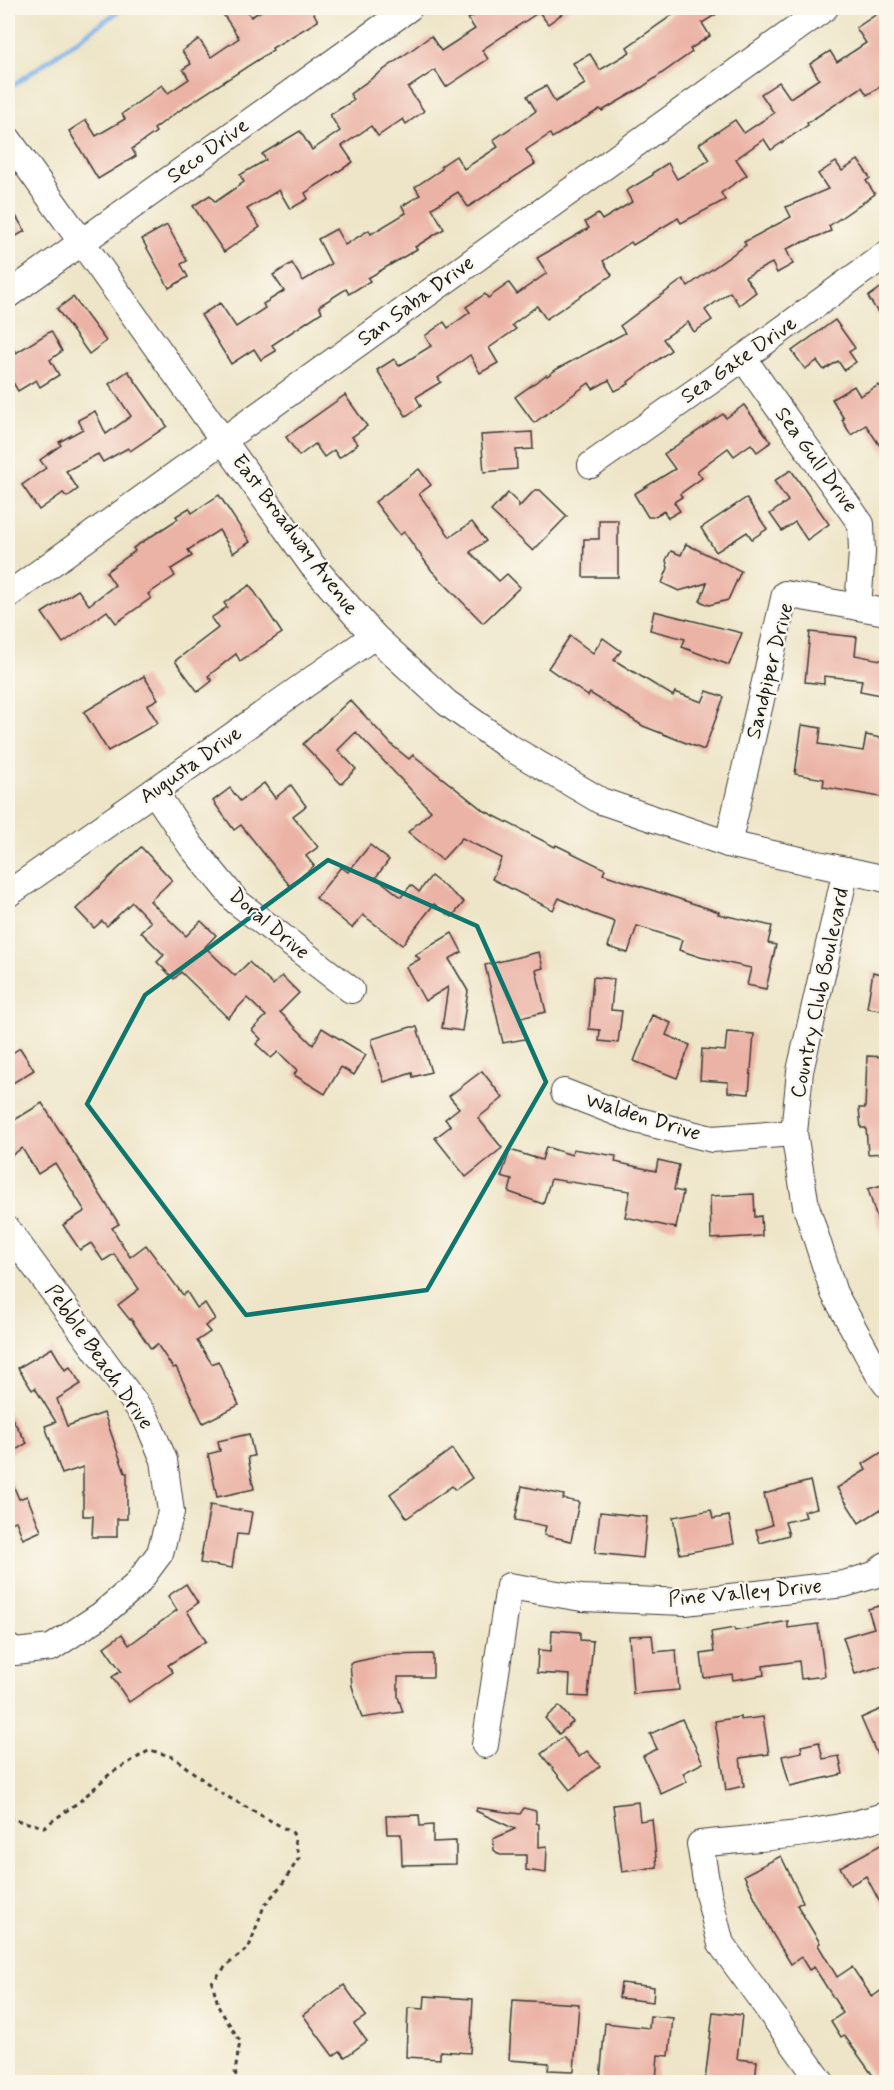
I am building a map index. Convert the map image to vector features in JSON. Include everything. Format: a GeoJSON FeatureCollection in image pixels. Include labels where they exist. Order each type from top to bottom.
{"type":"FeatureCollection","features":[{"type":"Feature","properties":{"kind":"street","name":"Seco Drive"},"geometry":{"type":"LineString","coordinates":[[8,295],[408,8]]}},
{"type":"Feature","properties":{"kind":"street","name":"San Saba Drive"},"geometry":{"type":"LineString","coordinates":[[8,595],[825,8]]}},
{"type":"Feature","properties":{"kind":"street","name":"East Broadway Avenue"},"geometry":{"type":"LineString","coordinates":[[8,139],[312,565],[374,636],[447,703],[509,747],[601,801],[728,844],[886,879]]}},
{"type":"Feature","properties":{"kind":"street","name":"Sea Gate Drive"},"geometry":{"type":"LineString","coordinates":[[591,465],[886,254]]}},
{"type":"Feature","properties":{"kind":"street","name":"Sea Gull Drive"},"geometry":{"type":"LineString","coordinates":[[743,358],[861,524],[862,552],[858,607]]}},
{"type":"Feature","properties":{"kind":"street","name":"Sandpiper Drive"},"geometry":{"type":"LineString","coordinates":[[728,844],[785,594],[886,612]]}},
{"type":"Feature","properties":{"kind":"street","name":"Augusta Drive"},"geometry":{"type":"LineString","coordinates":[[8,894],[374,636]]}},
{"type":"Feature","properties":{"kind":"street","name":"Doral Drive"},"geometry":{"type":"LineString","coordinates":[[154,791],[190,846],[237,902],[351,990]]}},
{"type":"Feature","properties":{"kind":"street","name":"Country Club Boulevard"},"geometry":{"type":"LineString","coordinates":[[846,870],[800,1071],[794,1133],[807,1206],[834,1293],[886,1384]]}},
{"type":"Feature","properties":{"kind":"street","name":"Walden Drive"},"geometry":{"type":"LineString","coordinates":[[564,1092],[636,1120],[712,1139],[794,1133]]}},
{"type":"Feature","properties":{"kind":"street","name":"Pebble Beach Drive"},"geometry":{"type":"LineString","coordinates":[[8,1230],[146,1418],[164,1460],[171,1512],[160,1553],[136,1585],[101,1615],[51,1648],[15,1652],[8,1647]]}},
{"type":"Feature","properties":{"kind":"street","name":"Pine Valley Drive"},"geometry":{"type":"LineString","coordinates":[[485,1745],[509,1586],[582,1598],[685,1602],[844,1584],[874,1575],[886,1565]]}},
{"type":"Feature","properties":{"kind":"street"},"geometry":{"type":"LineString","coordinates":[[821,2082],[721,1944],[708,1893],[700,1844],[795,1834],[859,1824],[886,1815]]}},
{"type":"Feature","properties":{"kind":"path"},"geometry":{"type":"LineString","coordinates":[[8,1818],[44,1827],[80,1801],[111,1773],[150,1750],[173,1757],[219,1792],[293,1833],[299,1858],[283,1883],[264,1906],[249,1947],[226,1966],[212,1982],[219,2008],[240,2041],[235,2072],[238,2082]]}},
{"type":"Feature","properties":{"kind":"highlighted area"},"geometry":{"type":"Polygon","coordinates":[[[328,860],[477,926],[546,1082],[427,1290],[246,1315],[87,1104],[145,995],[328,860]]]}},
{"type":"Feature","properties":{"kind":"building"},"geometry":{"type":"Polygon","coordinates":[[[233,8],[245,8],[251,17],[266,8],[311,8],[318,21],[272,48],[273,50],[177,112],[154,129],[156,132],[132,149],[136,156],[98,179],[69,131],[86,120],[96,136],[125,119],[122,114],[162,85],[168,93],[189,79],[183,69],[191,64],[182,51],[199,39],[211,57],[239,38],[223,14],[233,8]]]}},
{"type":"Feature","properties":{"kind":"building"},"geometry":{"type":"Polygon","coordinates":[[[486,8],[570,8],[548,24],[539,12],[482,50],[488,59],[446,87],[435,70],[408,88],[424,111],[406,124],[403,119],[378,136],[371,126],[342,146],[353,162],[305,193],[308,199],[290,209],[279,190],[247,209],[260,227],[224,252],[193,206],[210,195],[215,202],[244,182],[240,175],[266,160],[262,154],[300,131],[312,150],[340,131],[330,115],[354,100],[350,94],[431,36],[441,51],[475,29],[468,19],[486,8]]]}},
{"type":"Feature","properties":{"kind":"building"},"geometry":{"type":"Polygon","coordinates":[[[671,8],[726,8],[702,23],[710,36],[690,49],[692,52],[641,88],[552,138],[550,134],[526,150],[535,164],[468,207],[458,192],[432,208],[444,229],[415,247],[417,249],[368,278],[370,281],[349,294],[346,289],[319,306],[322,312],[272,345],[276,351],[261,360],[254,349],[231,364],[201,315],[220,303],[236,327],[265,308],[263,304],[284,291],[273,275],[292,263],[303,281],[331,264],[318,239],[336,229],[345,245],[369,230],[371,234],[406,213],[402,206],[420,195],[415,187],[442,169],[441,166],[456,156],[464,169],[498,147],[493,140],[536,111],[527,96],[546,86],[555,102],[585,84],[573,63],[590,54],[600,70],[630,52],[627,47],[675,13],[671,8]]]}},
{"type":"Feature","properties":{"kind":"building"},"geometry":{"type":"Polygon","coordinates":[[[886,8],[886,83],[867,95],[862,87],[771,150],[764,139],[736,159],[747,175],[721,193],[725,200],[681,223],[678,218],[633,245],[631,242],[603,261],[612,275],[546,319],[537,306],[512,325],[516,329],[489,348],[498,363],[480,373],[470,355],[438,378],[441,382],[416,397],[421,406],[406,416],[377,370],[394,359],[399,366],[431,346],[425,336],[444,322],[448,328],[470,312],[466,307],[485,294],[488,298],[509,283],[517,294],[547,273],[537,258],[589,228],[585,222],[598,214],[602,220],[632,202],[626,191],[653,175],[652,173],[668,163],[677,179],[710,160],[699,144],[735,120],[744,133],[774,113],[761,94],[779,82],[790,98],[819,79],[810,64],[830,51],[837,62],[866,43],[856,28],[886,8]]]}},
{"type":"Feature","properties":{"kind":"building"},"geometry":{"type":"Polygon","coordinates":[[[858,160],[870,178],[866,181],[875,194],[829,226],[831,231],[786,249],[793,264],[777,273],[772,263],[745,277],[756,292],[739,305],[730,292],[705,310],[712,320],[694,332],[688,322],[663,339],[671,350],[628,382],[629,384],[615,391],[609,380],[593,389],[589,383],[534,423],[515,397],[546,375],[625,333],[620,326],[683,279],[688,286],[746,245],[744,242],[791,217],[786,207],[828,189],[818,174],[836,162],[842,171],[858,160]]]}},
{"type":"Feature","properties":{"kind":"building"},"geometry":{"type":"Polygon","coordinates":[[[8,203],[25,231],[8,241],[8,203]]]}},
{"type":"Feature","properties":{"kind":"building"},"geometry":{"type":"Polygon","coordinates":[[[167,225],[187,261],[181,264],[188,277],[169,288],[142,239],[167,225]]]}},
{"type":"Feature","properties":{"kind":"building"},"geometry":{"type":"Polygon","coordinates":[[[886,284],[886,325],[868,297],[886,284]]]}},
{"type":"Feature","properties":{"kind":"building"},"geometry":{"type":"Polygon","coordinates":[[[73,297],[106,341],[89,354],[57,309],[73,297]]]}},
{"type":"Feature","properties":{"kind":"building"},"geometry":{"type":"Polygon","coordinates":[[[835,320],[855,348],[849,352],[856,362],[844,370],[838,361],[824,370],[817,361],[805,369],[792,351],[835,320]]]}},
{"type":"Feature","properties":{"kind":"building"},"geometry":{"type":"Polygon","coordinates":[[[51,331],[62,351],[50,360],[59,375],[40,387],[36,380],[18,391],[8,374],[8,339],[16,353],[51,331]]]}},
{"type":"Feature","properties":{"kind":"building"},"geometry":{"type":"Polygon","coordinates":[[[128,371],[167,426],[130,451],[128,448],[103,462],[98,454],[66,471],[78,489],[67,497],[63,493],[39,510],[22,485],[46,468],[40,460],[61,445],[59,442],[83,429],[78,420],[95,411],[106,434],[131,416],[109,384],[128,371]]]}},
{"type":"Feature","properties":{"kind":"building"},"geometry":{"type":"Polygon","coordinates":[[[879,385],[886,398],[886,455],[866,425],[851,435],[832,399],[854,386],[860,396],[879,385]]]}},
{"type":"Feature","properties":{"kind":"building"},"geometry":{"type":"Polygon","coordinates":[[[345,395],[367,426],[352,437],[358,444],[339,458],[334,450],[324,457],[315,444],[299,456],[286,437],[345,395]]]}},
{"type":"Feature","properties":{"kind":"building"},"geometry":{"type":"Polygon","coordinates":[[[744,405],[771,442],[757,452],[751,444],[734,456],[728,448],[697,471],[702,478],[680,494],[682,497],[674,502],[680,511],[668,518],[664,511],[648,517],[634,494],[675,469],[664,454],[723,414],[726,418],[744,405]]]}},
{"type":"Feature","properties":{"kind":"building"},"geometry":{"type":"Polygon","coordinates":[[[532,432],[533,449],[516,450],[517,469],[484,472],[481,435],[532,432]]]}},
{"type":"Feature","properties":{"kind":"building"},"geometry":{"type":"Polygon","coordinates":[[[419,469],[431,485],[419,494],[450,537],[472,522],[486,541],[470,552],[499,581],[507,574],[520,587],[483,623],[432,571],[404,532],[400,535],[375,502],[419,469]]]}},
{"type":"Feature","properties":{"kind":"building"},"geometry":{"type":"Polygon","coordinates":[[[791,470],[829,524],[807,540],[795,522],[782,531],[770,514],[788,501],[774,481],[791,470]]]}},
{"type":"Feature","properties":{"kind":"building"},"geometry":{"type":"Polygon","coordinates":[[[535,490],[540,490],[567,516],[533,551],[491,511],[508,493],[519,504],[519,507],[535,490]]]}},
{"type":"Feature","properties":{"kind":"building"},"geometry":{"type":"Polygon","coordinates":[[[219,495],[250,542],[233,553],[219,530],[188,550],[192,556],[171,569],[175,576],[148,594],[151,598],[116,623],[107,611],[63,643],[42,613],[78,590],[89,605],[115,585],[106,572],[135,551],[133,548],[178,519],[176,516],[189,508],[192,513],[219,495]]]}},
{"type":"Feature","properties":{"kind":"building"},"geometry":{"type":"Polygon","coordinates":[[[746,498],[767,529],[752,539],[747,532],[716,552],[701,528],[746,498]]]}},
{"type":"Feature","properties":{"kind":"building"},"geometry":{"type":"Polygon","coordinates":[[[599,520],[618,520],[618,577],[583,577],[584,539],[599,539],[599,520]]]}},
{"type":"Feature","properties":{"kind":"building"},"geometry":{"type":"Polygon","coordinates":[[[686,544],[741,571],[728,600],[709,605],[700,601],[707,583],[679,591],[662,583],[668,568],[666,560],[671,551],[681,555],[686,544]]]}},
{"type":"Feature","properties":{"kind":"building"},"geometry":{"type":"Polygon","coordinates":[[[250,585],[282,633],[240,661],[236,654],[208,676],[212,681],[198,692],[175,661],[218,628],[211,618],[227,607],[224,603],[250,585]]]}},
{"type":"Feature","properties":{"kind":"building"},"geometry":{"type":"Polygon","coordinates":[[[654,611],[742,633],[729,665],[682,647],[685,639],[650,630],[654,611]]]}},
{"type":"Feature","properties":{"kind":"building"},"geometry":{"type":"Polygon","coordinates":[[[810,632],[857,637],[855,655],[886,661],[886,696],[860,691],[862,680],[824,676],[824,684],[805,682],[810,632]]]}},
{"type":"Feature","properties":{"kind":"building"},"geometry":{"type":"Polygon","coordinates":[[[570,636],[593,653],[603,638],[621,651],[614,660],[673,696],[675,692],[702,702],[707,691],[724,697],[704,750],[643,726],[590,693],[588,696],[548,668],[570,636]]]}},
{"type":"Feature","properties":{"kind":"building"},"geometry":{"type":"Polygon","coordinates":[[[144,676],[158,699],[147,705],[158,723],[108,751],[84,712],[144,676]]]}},
{"type":"Feature","properties":{"kind":"building"},"geometry":{"type":"Polygon","coordinates":[[[350,700],[393,746],[409,759],[413,755],[483,810],[555,847],[556,845],[605,869],[603,874],[719,912],[718,914],[772,926],[768,943],[776,945],[766,989],[747,985],[751,968],[679,950],[682,940],[637,926],[628,953],[608,947],[615,922],[559,898],[553,910],[492,879],[502,858],[462,838],[442,860],[408,832],[431,811],[356,732],[338,750],[356,769],[341,784],[303,744],[350,700]]]}},
{"type":"Feature","properties":{"kind":"building"},"geometry":{"type":"Polygon","coordinates":[[[802,725],[821,728],[819,744],[863,751],[866,735],[886,739],[883,763],[886,764],[886,798],[823,787],[824,779],[795,774],[802,725]]]}},
{"type":"Feature","properties":{"kind":"building"},"geometry":{"type":"Polygon","coordinates":[[[264,783],[275,798],[291,785],[306,806],[293,816],[318,847],[306,856],[314,866],[290,886],[241,825],[234,830],[213,801],[230,788],[240,801],[264,783]]]}},
{"type":"Feature","properties":{"kind":"building"},"geometry":{"type":"Polygon","coordinates":[[[370,845],[389,860],[376,877],[401,897],[411,885],[419,892],[431,876],[464,902],[452,917],[434,904],[402,945],[363,915],[352,928],[316,898],[341,867],[348,872],[370,845]]]}},
{"type":"Feature","properties":{"kind":"building"},"geometry":{"type":"Polygon","coordinates":[[[141,847],[172,880],[150,901],[186,936],[201,921],[216,935],[205,947],[235,976],[249,962],[273,985],[282,976],[299,993],[280,1012],[313,1045],[322,1028],[366,1055],[354,1075],[341,1067],[325,1094],[294,1075],[297,1070],[278,1052],[271,1058],[256,1044],[261,1039],[252,1030],[266,1016],[247,998],[228,1018],[181,972],[174,979],[157,962],[164,955],[141,932],[151,922],[132,902],[107,926],[102,921],[94,928],[76,909],[141,847]]]}},
{"type":"Feature","properties":{"kind":"building"},"geometry":{"type":"Polygon","coordinates":[[[452,933],[462,952],[449,959],[468,991],[462,1031],[442,1028],[448,987],[425,1001],[406,967],[420,959],[415,955],[452,933]]]}},
{"type":"Feature","properties":{"kind":"building"},"geometry":{"type":"Polygon","coordinates":[[[539,952],[543,968],[536,970],[546,1012],[520,1018],[525,1039],[503,1043],[485,965],[539,952]]]}},
{"type":"Feature","properties":{"kind":"building"},"geometry":{"type":"Polygon","coordinates":[[[873,972],[886,975],[886,1011],[867,1008],[873,972]]]}},
{"type":"Feature","properties":{"kind":"building"},"geometry":{"type":"Polygon","coordinates":[[[593,977],[614,979],[611,1010],[622,1011],[618,1043],[599,1041],[600,1030],[589,1029],[593,977]]]}},
{"type":"Feature","properties":{"kind":"building"},"geometry":{"type":"Polygon","coordinates":[[[652,1015],[671,1023],[666,1035],[690,1045],[677,1078],[634,1061],[652,1015]]]}},
{"type":"Feature","properties":{"kind":"building"},"geometry":{"type":"Polygon","coordinates":[[[417,1027],[431,1072],[413,1077],[412,1073],[384,1082],[372,1039],[417,1027]]]}},
{"type":"Feature","properties":{"kind":"building"},"geometry":{"type":"Polygon","coordinates":[[[727,1032],[754,1034],[749,1094],[728,1092],[728,1082],[700,1080],[702,1049],[725,1051],[727,1032]]]}},
{"type":"Feature","properties":{"kind":"building"},"geometry":{"type":"Polygon","coordinates":[[[20,1048],[34,1070],[8,1086],[8,1056],[20,1048]]]}},
{"type":"Feature","properties":{"kind":"building"},"geometry":{"type":"Polygon","coordinates":[[[867,1056],[886,1057],[886,1153],[868,1154],[866,1128],[861,1128],[859,1108],[865,1108],[867,1056]]]}},
{"type":"Feature","properties":{"kind":"building"},"geometry":{"type":"Polygon","coordinates":[[[482,1071],[503,1098],[478,1118],[502,1148],[466,1177],[435,1138],[451,1126],[445,1119],[459,1108],[449,1096],[482,1071]]]}},
{"type":"Feature","properties":{"kind":"building"},"geometry":{"type":"Polygon","coordinates":[[[42,1103],[119,1224],[112,1228],[130,1257],[146,1245],[183,1295],[187,1292],[197,1308],[205,1303],[215,1319],[205,1326],[210,1332],[197,1341],[212,1364],[218,1361],[239,1405],[203,1423],[176,1367],[173,1368],[157,1344],[151,1349],[131,1319],[118,1305],[139,1289],[114,1254],[103,1261],[91,1243],[80,1250],[63,1225],[85,1211],[55,1163],[38,1174],[22,1148],[8,1158],[8,1124],[42,1103]]]}},
{"type":"Feature","properties":{"kind":"building"},"geometry":{"type":"Polygon","coordinates":[[[546,1147],[572,1155],[573,1149],[616,1156],[615,1162],[656,1171],[658,1160],[679,1165],[674,1190],[683,1192],[676,1228],[625,1217],[630,1191],[551,1179],[543,1204],[509,1192],[512,1180],[501,1177],[510,1150],[542,1160],[546,1147]]]}},
{"type":"Feature","properties":{"kind":"building"},"geometry":{"type":"Polygon","coordinates":[[[886,1184],[886,1238],[883,1239],[868,1189],[886,1184]]]}},
{"type":"Feature","properties":{"kind":"building"},"geometry":{"type":"Polygon","coordinates":[[[754,1194],[755,1217],[761,1216],[762,1236],[711,1239],[710,1196],[754,1194]]]}},
{"type":"Feature","properties":{"kind":"building"},"geometry":{"type":"Polygon","coordinates":[[[52,1348],[65,1370],[70,1367],[81,1384],[57,1399],[67,1426],[104,1413],[125,1473],[127,1473],[127,1519],[117,1519],[117,1537],[92,1537],[93,1516],[83,1516],[83,1467],[62,1474],[45,1426],[56,1422],[35,1388],[32,1390],[18,1368],[52,1348]]]}},
{"type":"Feature","properties":{"kind":"building"},"geometry":{"type":"Polygon","coordinates":[[[8,1412],[27,1443],[8,1455],[8,1412]]]}},
{"type":"Feature","properties":{"kind":"building"},"geometry":{"type":"Polygon","coordinates":[[[249,1434],[254,1456],[248,1457],[254,1489],[217,1497],[208,1454],[220,1451],[218,1441],[249,1434]]]}},
{"type":"Feature","properties":{"kind":"building"},"geometry":{"type":"Polygon","coordinates":[[[452,1449],[472,1478],[455,1490],[452,1486],[407,1518],[390,1494],[452,1449]]]}},
{"type":"Feature","properties":{"kind":"building"},"geometry":{"type":"Polygon","coordinates":[[[882,1452],[886,1460],[886,1506],[859,1523],[837,1488],[866,1470],[863,1464],[882,1452]]]}},
{"type":"Feature","properties":{"kind":"building"},"geometry":{"type":"Polygon","coordinates":[[[8,1473],[19,1499],[27,1496],[41,1531],[23,1539],[16,1521],[8,1524],[8,1473]]]}},
{"type":"Feature","properties":{"kind":"building"},"geometry":{"type":"Polygon","coordinates":[[[810,1481],[817,1508],[804,1511],[806,1517],[785,1522],[789,1535],[760,1543],[756,1530],[772,1525],[764,1494],[810,1481]]]}},
{"type":"Feature","properties":{"kind":"building"},"geometry":{"type":"Polygon","coordinates":[[[522,1486],[564,1495],[563,1499],[579,1502],[571,1541],[544,1535],[546,1526],[515,1520],[522,1486]]]}},
{"type":"Feature","properties":{"kind":"building"},"geometry":{"type":"Polygon","coordinates":[[[210,1505],[252,1512],[248,1535],[237,1534],[232,1568],[200,1563],[210,1505]]]}},
{"type":"Feature","properties":{"kind":"building"},"geometry":{"type":"Polygon","coordinates":[[[711,1510],[713,1519],[729,1516],[734,1544],[680,1554],[673,1517],[711,1510]]]}},
{"type":"Feature","properties":{"kind":"building"},"geometry":{"type":"Polygon","coordinates":[[[600,1512],[647,1517],[643,1558],[595,1553],[600,1512]]]}},
{"type":"Feature","properties":{"kind":"building"},"geometry":{"type":"Polygon","coordinates":[[[186,1584],[198,1603],[187,1611],[206,1641],[168,1665],[173,1672],[129,1702],[112,1677],[121,1671],[104,1647],[122,1634],[129,1645],[177,1610],[168,1596],[186,1584]]]}},
{"type":"Feature","properties":{"kind":"building"},"geometry":{"type":"Polygon","coordinates":[[[886,1604],[886,1657],[882,1656],[885,1665],[855,1674],[843,1637],[874,1628],[868,1609],[886,1604]]]}},
{"type":"Feature","properties":{"kind":"building"},"geometry":{"type":"Polygon","coordinates":[[[788,1621],[788,1628],[818,1624],[825,1676],[801,1679],[799,1661],[763,1666],[764,1675],[733,1680],[732,1674],[704,1678],[701,1654],[714,1652],[711,1632],[734,1628],[735,1631],[788,1621]]]}},
{"type":"Feature","properties":{"kind":"building"},"geometry":{"type":"Polygon","coordinates":[[[552,1630],[580,1632],[580,1640],[593,1641],[588,1697],[569,1696],[570,1675],[537,1673],[538,1650],[551,1651],[552,1630]]]}},
{"type":"Feature","properties":{"kind":"building"},"geometry":{"type":"Polygon","coordinates":[[[652,1635],[654,1652],[676,1650],[679,1690],[633,1694],[629,1636],[652,1635]]]}},
{"type":"Feature","properties":{"kind":"building"},"geometry":{"type":"Polygon","coordinates":[[[433,1654],[433,1677],[398,1677],[398,1697],[403,1712],[362,1718],[352,1686],[350,1663],[386,1655],[433,1654]]]}},
{"type":"Feature","properties":{"kind":"building"},"geometry":{"type":"Polygon","coordinates":[[[559,1706],[573,1722],[559,1734],[545,1718],[559,1706]]]}},
{"type":"Feature","properties":{"kind":"building"},"geometry":{"type":"Polygon","coordinates":[[[886,1707],[886,1775],[861,1718],[886,1707]]]}},
{"type":"Feature","properties":{"kind":"building"},"geometry":{"type":"Polygon","coordinates":[[[740,1717],[740,1720],[763,1717],[769,1754],[740,1758],[744,1786],[726,1790],[715,1721],[740,1717]]]}},
{"type":"Feature","properties":{"kind":"building"},"geometry":{"type":"Polygon","coordinates":[[[682,1719],[703,1763],[683,1773],[687,1782],[661,1794],[643,1756],[657,1749],[650,1734],[682,1719]]]}},
{"type":"Feature","properties":{"kind":"building"},"geometry":{"type":"Polygon","coordinates":[[[563,1737],[579,1757],[587,1751],[600,1766],[570,1790],[541,1754],[563,1737]]]}},
{"type":"Feature","properties":{"kind":"building"},"geometry":{"type":"Polygon","coordinates":[[[819,1742],[823,1759],[839,1756],[843,1774],[790,1786],[782,1756],[802,1752],[801,1746],[819,1742]]]}},
{"type":"Feature","properties":{"kind":"building"},"geometry":{"type":"Polygon","coordinates":[[[638,1802],[640,1821],[652,1819],[657,1867],[622,1872],[613,1805],[638,1802]]]}},
{"type":"Feature","properties":{"kind":"building"},"geometry":{"type":"Polygon","coordinates":[[[477,1808],[520,1814],[524,1808],[536,1811],[536,1823],[539,1824],[539,1847],[547,1846],[546,1873],[526,1870],[526,1855],[500,1855],[494,1850],[493,1839],[515,1829],[476,1811],[477,1808]]]}},
{"type":"Feature","properties":{"kind":"building"},"geometry":{"type":"Polygon","coordinates":[[[419,1815],[420,1826],[433,1825],[433,1842],[456,1841],[456,1864],[402,1865],[401,1834],[387,1834],[386,1816],[419,1815]]]}},
{"type":"Feature","properties":{"kind":"building"},"geometry":{"type":"Polygon","coordinates":[[[886,1842],[886,1914],[866,1876],[850,1885],[840,1867],[886,1842]]]}},
{"type":"Feature","properties":{"kind":"building"},"geometry":{"type":"Polygon","coordinates":[[[781,1856],[803,1902],[797,1905],[837,1977],[852,1967],[872,1997],[886,1987],[886,2073],[876,2080],[844,2035],[841,2037],[831,2021],[843,2013],[814,1967],[809,1970],[801,1957],[791,1964],[772,1933],[744,1875],[781,1856]]]}},
{"type":"Feature","properties":{"kind":"building"},"geometry":{"type":"Polygon","coordinates":[[[621,1983],[654,1987],[653,2002],[619,1998],[621,1983]]]}},
{"type":"Feature","properties":{"kind":"building"},"geometry":{"type":"Polygon","coordinates":[[[344,1985],[366,2016],[354,2024],[367,2041],[345,2057],[340,2051],[333,2056],[303,2015],[344,1985]]]}},
{"type":"Feature","properties":{"kind":"building"},"geometry":{"type":"Polygon","coordinates":[[[425,1996],[473,1999],[470,2053],[440,2051],[440,2059],[406,2057],[408,2008],[424,2009],[425,1996]]]}},
{"type":"Feature","properties":{"kind":"building"},"geometry":{"type":"Polygon","coordinates":[[[513,2000],[579,2004],[574,2071],[548,2070],[549,2063],[509,2060],[513,2000]]]}},
{"type":"Feature","properties":{"kind":"building"},"geometry":{"type":"Polygon","coordinates":[[[713,2012],[742,2015],[737,2059],[757,2061],[755,2082],[705,2082],[713,2012]]]}},
{"type":"Feature","properties":{"kind":"building"},"geometry":{"type":"Polygon","coordinates":[[[650,2016],[673,2018],[669,2056],[658,2055],[656,2080],[622,2077],[622,2082],[600,2080],[605,2023],[649,2028],[650,2016]]]}},
{"type":"Feature","properties":{"kind":"waterway"},"geometry":{"type":"LineString","coordinates":[[8,89],[123,8]]}}]}
